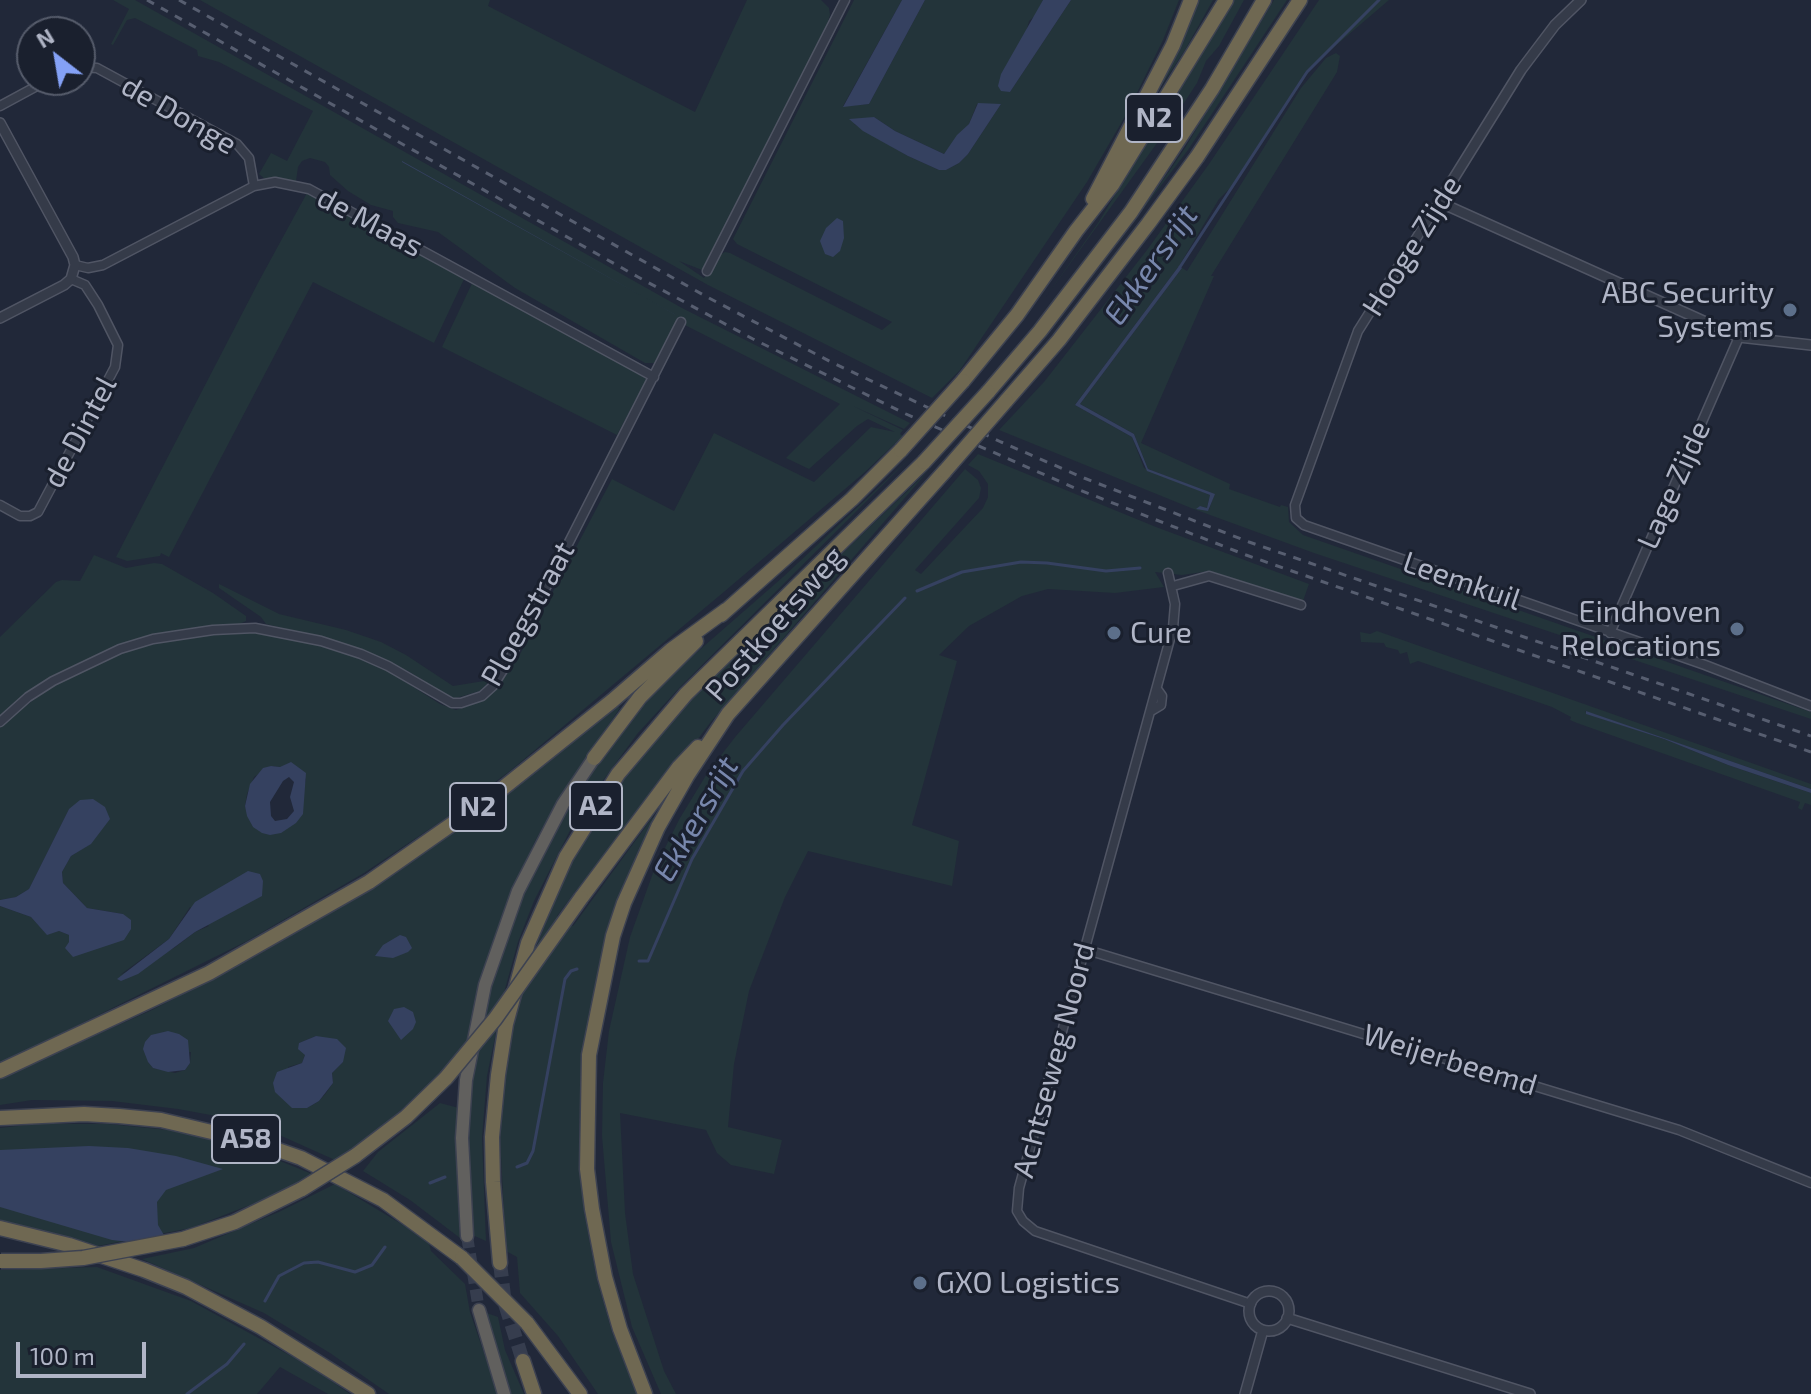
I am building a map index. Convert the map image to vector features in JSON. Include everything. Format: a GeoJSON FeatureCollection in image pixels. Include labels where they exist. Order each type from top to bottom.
{"type":"FeatureCollection","features":[{"type":"Feature","properties":{"kind":"highway"},"geometry":{"type":"LineString","coordinates":[[1076,231],[1173,45],[1191,0]]}},
{"type":"Feature","properties":{"kind":"highway","name":"Postkoetsweg"},"geometry":{"type":"LineString","coordinates":[[467,1236],[462,1138],[466,1080],[485,985],[518,891],[563,804],[640,697],[726,610],[852,499],[963,381],[1017,315],[1112,185],[1226,0]]}},
{"type":"Feature","properties":{"kind":"highway","name":"Postkoetsweg"},"geometry":{"type":"LineString","coordinates":[[1248,28],[1258,0]]}},
{"type":"Feature","properties":{"kind":"highway","name":"Postkoetsweg"},"geometry":{"type":"LineString","coordinates":[[500,1263],[492,1137],[504,1037],[528,943],[566,857],[618,774],[665,717],[924,462],[1049,320],[1131,212],[1183,134],[1264,0]]}},
{"type":"Feature","properties":{"kind":"highway","name":"Postkoetsweg"},"geometry":{"type":"LineString","coordinates":[[645,1394],[616,1316],[592,1209],[587,1169],[589,1055],[607,960],[624,903],[665,815],[728,714],[1059,340],[1197,157],[1300,0]]}},
{"type":"Feature","properties":{"kind":"highway","name":"N2"},"geometry":{"type":"LineString","coordinates":[[0,1071],[209,973],[369,882],[498,792],[671,650],[726,610]]}},
{"type":"Feature","properties":{"kind":"highway","name":"A58"},"geometry":{"type":"LineString","coordinates":[[0,1261],[83,1258],[183,1239],[235,1222],[302,1189],[355,1156],[406,1117],[446,1078],[495,1019],[679,767],[728,714]]}},
{"type":"Feature","properties":{"kind":"highway","name":"A58"},"geometry":{"type":"LineString","coordinates":[[0,1118],[84,1114],[161,1120],[258,1143],[301,1158],[383,1200],[462,1258],[527,1323],[580,1394]]}},
{"type":"Feature","properties":{"kind":"highway"},"geometry":{"type":"LineString","coordinates":[[0,1228],[69,1245],[186,1287],[261,1327],[368,1394]]}},
{"type":"Feature","properties":{"kind":"highway"},"geometry":{"type":"LineString","coordinates":[[479,1310],[504,1394]]}},
{"type":"Feature","properties":{"kind":"highway"},"geometry":{"type":"LineString","coordinates":[[523,1361],[534,1394]]}},
{"type":"Feature","properties":{"kind":"street"},"geometry":{"type":"LineString","coordinates":[[707,271],[845,0]]}},
{"type":"Feature","properties":{"kind":"street","name":"Hooge Zijde"},"geometry":{"type":"LineString","coordinates":[[1296,518],[1295,505],[1358,331],[1521,70],[1555,25],[1581,0]]}},
{"type":"Feature","properties":{"kind":"street","name":"de Donge"},"geometry":{"type":"LineString","coordinates":[[96,68],[237,144],[249,158],[254,186]]}},
{"type":"Feature","properties":{"kind":"street"},"geometry":{"type":"LineString","coordinates":[[0,106],[18,96]]}},
{"type":"Feature","properties":{"kind":"street"},"geometry":{"type":"LineString","coordinates":[[0,123],[75,265],[71,279],[0,318]]}},
{"type":"Feature","properties":{"kind":"street","name":"de Maas"},"geometry":{"type":"LineString","coordinates":[[75,265],[88,268],[103,265],[254,186],[275,182],[309,189],[331,199],[654,377]]}},
{"type":"Feature","properties":{"kind":"street"},"geometry":{"type":"LineString","coordinates":[[1439,202],[1739,337],[1811,345]]}},
{"type":"Feature","properties":{"kind":"street"},"geometry":{"type":"LineString","coordinates":[[721,245],[731,250]]}},
{"type":"Feature","properties":{"kind":"street","name":"de Dintel"},"geometry":{"type":"LineString","coordinates":[[0,505],[20,516],[38,512],[115,367],[118,345],[85,285],[71,279]]}},
{"type":"Feature","properties":{"kind":"street","name":"Ploegstraat"},"geometry":{"type":"LineString","coordinates":[[0,722],[28,697],[53,681],[120,649],[168,636],[213,630],[263,629],[321,641],[388,666],[452,703],[482,696],[493,686],[508,662],[681,322]]}},
{"type":"Feature","properties":{"kind":"street","name":"Lage Zijde"},"geometry":{"type":"LineString","coordinates":[[1610,633],[1739,337]]}},
{"type":"Feature","properties":{"kind":"street","name":"Leemkuil"},"geometry":{"type":"LineString","coordinates":[[1296,518],[1304,525],[1811,706]]}},
{"type":"Feature","properties":{"kind":"street","name":"Achtseweg Noord"},"geometry":{"type":"LineString","coordinates":[[1168,573],[1173,586],[1175,615],[1019,1188],[1017,1211],[1035,1231],[1251,1304]]}},
{"type":"Feature","properties":{"kind":"street"},"geometry":{"type":"LineString","coordinates":[[1173,586],[1209,576],[1301,605]]}},
{"type":"Feature","properties":{"kind":"street","name":"Weijerbeemd"},"geometry":{"type":"LineString","coordinates":[[1084,949],[1679,1130],[1811,1183]]}},
{"type":"Feature","properties":{"kind":"street"},"geometry":{"type":"LineString","coordinates":[[1266,1292],[1279,1295],[1288,1305],[1287,1318],[1280,1328],[1263,1330],[1250,1317],[1251,1304],[1254,1298],[1266,1292]]}},
{"type":"Feature","properties":{"kind":"street"},"geometry":{"type":"LineString","coordinates":[[1287,1318],[1530,1394]]}},
{"type":"Feature","properties":{"kind":"street"},"geometry":{"type":"LineString","coordinates":[[1245,1394],[1263,1330]]}},
{"type":"Feature","properties":{"kind":"shaded area"},"geometry":{"type":"Polygon","coordinates":[[[113,0],[135,0],[682,308],[910,423],[904,429],[853,406],[903,430],[900,434],[903,436],[865,472],[510,771],[449,816],[364,873],[247,941],[0,1064],[0,906],[31,917],[47,934],[59,931],[69,935],[69,942],[123,914],[87,908],[63,883],[62,872],[71,856],[90,844],[69,809],[29,889],[16,897],[0,900],[0,726],[54,684],[120,652],[153,643],[184,636],[268,633],[322,644],[360,657],[387,670],[440,704],[456,710],[482,700],[495,690],[518,658],[612,479],[674,511],[714,433],[814,482],[871,427],[895,432],[868,419],[809,469],[786,458],[840,404],[679,322],[654,363],[645,363],[515,288],[438,232],[398,223],[393,211],[371,205],[348,191],[330,175],[325,162],[310,158],[302,161],[296,181],[265,179],[259,174],[271,153],[287,161],[313,111],[219,62],[198,56],[197,50],[135,18],[127,20],[111,44],[129,9],[113,0]],[[271,766],[254,777],[247,794],[245,806],[253,827],[296,823],[306,779],[271,766]],[[190,907],[169,939],[120,975],[209,926],[190,907]]]}},
{"type":"Feature","properties":{"kind":"shaded area"},"geometry":{"type":"Polygon","coordinates":[[[200,0],[490,0],[488,6],[695,112],[747,0],[821,0],[829,8],[830,15],[825,31],[702,270],[679,261],[704,278],[718,256],[730,253],[882,330],[892,322],[737,244],[733,239],[854,0],[902,0],[843,106],[869,104],[925,0],[1043,0],[1036,15],[1029,21],[1010,92],[1071,0],[1179,0],[1127,113],[1087,182],[960,370],[932,398],[708,285],[200,0]],[[977,104],[969,124],[944,154],[895,131],[874,117],[854,124],[908,156],[939,170],[946,170],[968,154],[1001,104],[977,104]]]}},
{"type":"Feature","properties":{"kind":"shaded area"},"geometry":{"type":"Polygon","coordinates":[[[1198,0],[1213,0],[1154,97],[1198,0]]]}},
{"type":"Feature","properties":{"kind":"shaded area"},"geometry":{"type":"Polygon","coordinates":[[[1231,0],[1244,0],[1219,46],[1206,61],[1197,83],[1046,297],[1098,223],[1231,0]]]}},
{"type":"Feature","properties":{"kind":"shaded area"},"geometry":{"type":"Polygon","coordinates":[[[1274,0],[1287,0],[1188,150],[1138,216],[1185,148],[1274,0]]]}},
{"type":"Feature","properties":{"kind":"shaded area"},"geometry":{"type":"Polygon","coordinates":[[[1319,0],[1389,0],[1306,71],[1232,186],[1219,199],[1179,266],[1075,405],[1132,437],[1144,468],[1210,495],[1207,508],[1200,506],[1198,509],[1209,510],[1214,494],[1148,469],[1134,434],[1080,404],[1182,268],[1187,271],[1301,88],[1326,58],[1336,53],[1340,56],[1337,72],[1211,276],[1214,276],[1141,443],[1230,484],[1229,489],[1288,507],[1289,522],[1303,535],[1811,712],[1811,719],[1314,553],[1191,508],[999,430],[1044,382],[1147,250],[1319,0]]]}},
{"type":"Feature","properties":{"kind":"shaded area"},"geometry":{"type":"Polygon","coordinates":[[[307,193],[465,277],[434,343],[313,282],[169,557],[161,553],[160,556],[127,561],[116,557],[259,281],[307,193]]]}},
{"type":"Feature","properties":{"kind":"shaded area"},"geometry":{"type":"Polygon","coordinates":[[[475,277],[645,376],[646,380],[617,435],[442,347],[475,277]]]}},
{"type":"Feature","properties":{"kind":"shaded area"},"geometry":{"type":"Polygon","coordinates":[[[978,454],[1156,527],[1309,584],[1303,601],[1210,571],[1182,575],[1155,572],[1164,587],[1115,593],[1048,589],[1022,596],[969,626],[939,655],[957,661],[912,825],[959,841],[952,886],[808,851],[785,897],[749,991],[734,1064],[728,1127],[782,1140],[774,1174],[731,1165],[717,1153],[706,1130],[620,1113],[625,1213],[633,1274],[664,1371],[676,1394],[661,1394],[632,1327],[611,1242],[602,1136],[603,1083],[609,1031],[630,937],[654,870],[680,818],[708,772],[736,736],[965,469],[978,480],[981,488],[979,498],[915,570],[921,574],[983,508],[988,497],[988,484],[979,471],[968,465],[978,454]]]}},
{"type":"Feature","properties":{"kind":"shaded area"},"geometry":{"type":"Polygon","coordinates":[[[911,457],[681,686],[638,733],[579,813],[534,901],[505,989],[487,1076],[482,1138],[486,1241],[470,1234],[468,1140],[472,1079],[488,998],[522,895],[567,806],[597,760],[672,674],[783,577],[911,457]]]}},
{"type":"Feature","properties":{"kind":"shaded area"},"geometry":{"type":"Polygon","coordinates":[[[929,470],[710,723],[592,880],[578,888],[557,916],[573,926],[652,818],[657,816],[634,864],[610,929],[588,1026],[581,1080],[579,1138],[584,1212],[597,1280],[612,1332],[637,1394],[598,1394],[558,1336],[520,1293],[517,1257],[506,1251],[500,1138],[514,1020],[528,967],[571,860],[623,778],[691,699],[929,470]]]}},
{"type":"Feature","properties":{"kind":"shaded area"},"geometry":{"type":"Polygon","coordinates":[[[94,555],[126,568],[162,564],[213,593],[246,616],[246,621],[237,625],[183,629],[118,645],[50,678],[0,717],[0,637],[56,582],[80,581],[94,555]]]}},
{"type":"Feature","properties":{"kind":"shaded area"},"geometry":{"type":"Polygon","coordinates":[[[219,584],[279,614],[381,642],[453,686],[484,681],[495,675],[480,691],[453,699],[408,671],[323,638],[266,624],[261,617],[219,588],[219,584]]]}},
{"type":"Feature","properties":{"kind":"shaded area"},"geometry":{"type":"Polygon","coordinates":[[[1377,631],[1811,784],[1811,789],[1585,711],[1811,793],[1811,805],[1805,803],[1802,810],[1798,808],[1800,802],[1577,723],[1552,707],[1418,661],[1410,664],[1407,652],[1400,654],[1384,643],[1361,642],[1360,632],[1370,634],[1377,631]]]}},
{"type":"Feature","properties":{"kind":"shaded area"},"geometry":{"type":"Polygon","coordinates":[[[616,706],[620,708],[558,800],[535,841],[513,890],[480,982],[465,1048],[427,1088],[372,1135],[335,1160],[277,1134],[227,1118],[178,1109],[112,1101],[32,1100],[0,1105],[0,1078],[152,1010],[256,956],[371,889],[503,798],[616,706]],[[316,1036],[299,1043],[305,1055],[302,1063],[288,1067],[307,1108],[326,1093],[333,1083],[332,1073],[343,1062],[316,1036]],[[191,1052],[148,1062],[153,1068],[175,1073],[185,1070],[190,1063],[191,1052]]]}},
{"type":"Feature","properties":{"kind":"shaded area"},"geometry":{"type":"Polygon","coordinates":[[[440,1103],[459,1108],[460,1238],[410,1200],[363,1171],[378,1152],[440,1103]]]}},
{"type":"Feature","properties":{"kind":"shaded area"},"geometry":{"type":"Polygon","coordinates":[[[35,1124],[108,1124],[169,1130],[268,1156],[312,1174],[273,1196],[191,1228],[98,1246],[0,1221],[0,1128],[35,1124]]]}},
{"type":"Feature","properties":{"kind":"shaded area"},"geometry":{"type":"Polygon","coordinates":[[[335,1184],[428,1240],[431,1251],[465,1284],[470,1312],[498,1394],[389,1394],[264,1313],[142,1259],[194,1248],[335,1184]]]}},
{"type":"Feature","properties":{"kind":"shaded area"},"geometry":{"type":"Polygon","coordinates":[[[97,1267],[191,1301],[313,1368],[350,1394],[328,1394],[280,1367],[257,1394],[0,1394],[0,1270],[97,1267]]]}},
{"type":"Feature","properties":{"kind":"shaded area"},"geometry":{"type":"Polygon","coordinates":[[[484,1312],[498,1317],[505,1350],[524,1394],[509,1394],[484,1312]]]}},
{"type":"Feature","properties":{"kind":"water"},"geometry":{"type":"Polygon","coordinates":[[[902,0],[925,0],[869,104],[843,107],[902,0]]]}},
{"type":"Feature","properties":{"kind":"water"},"geometry":{"type":"Polygon","coordinates":[[[1043,0],[1071,0],[1010,92],[1001,91],[998,86],[1001,74],[1043,0]]]}},
{"type":"Feature","properties":{"kind":"water"},"geometry":{"type":"Polygon","coordinates":[[[978,103],[1001,104],[968,154],[946,170],[939,170],[908,156],[863,131],[849,119],[874,117],[895,131],[944,154],[969,124],[978,103]]]}},
{"type":"Feature","properties":{"kind":"water"},"geometry":{"type":"Polygon","coordinates":[[[402,161],[646,298],[402,162],[402,161]]]}},
{"type":"Feature","properties":{"kind":"water"},"geometry":{"type":"Polygon","coordinates":[[[837,218],[843,221],[844,238],[840,251],[833,257],[825,254],[820,241],[826,228],[837,218]]]}},
{"type":"Feature","properties":{"kind":"water"},"geometry":{"type":"Polygon","coordinates":[[[1179,266],[1182,268],[1080,404],[1134,434],[1148,469],[1215,494],[1208,511],[1196,509],[1200,506],[1207,508],[1210,495],[1147,471],[1132,437],[1075,405],[1179,266]]]}},
{"type":"Feature","properties":{"kind":"water"},"geometry":{"type":"Polygon","coordinates":[[[1586,711],[1811,789],[1811,793],[1586,714],[1586,711]]]}},
{"type":"Feature","properties":{"kind":"water"},"geometry":{"type":"Polygon","coordinates":[[[291,762],[306,773],[303,814],[281,833],[270,835],[253,827],[245,806],[250,784],[263,768],[280,767],[291,762]],[[289,777],[283,781],[270,802],[271,816],[275,821],[287,819],[294,811],[290,797],[294,782],[289,777]]]}},
{"type":"Feature","properties":{"kind":"water"},"geometry":{"type":"Polygon","coordinates":[[[93,799],[105,807],[110,819],[91,844],[71,856],[62,872],[63,883],[87,908],[123,914],[131,920],[131,929],[124,940],[73,957],[65,948],[69,935],[59,931],[47,935],[31,917],[0,906],[0,900],[16,897],[29,889],[69,809],[80,800],[93,799]]]}},
{"type":"Feature","properties":{"kind":"water"},"geometry":{"type":"Polygon","coordinates":[[[248,871],[260,874],[262,896],[195,932],[138,974],[121,981],[117,979],[169,939],[195,902],[248,871]]]}},
{"type":"Feature","properties":{"kind":"water"},"geometry":{"type":"Polygon","coordinates":[[[400,935],[406,937],[412,948],[408,952],[393,958],[375,956],[383,945],[400,935]]]}},
{"type":"Feature","properties":{"kind":"water"},"geometry":{"type":"Polygon","coordinates":[[[404,1007],[413,1012],[416,1022],[401,1040],[388,1021],[394,1009],[404,1007]]]}},
{"type":"Feature","properties":{"kind":"water"},"geometry":{"type":"Polygon","coordinates":[[[168,1031],[188,1040],[190,1063],[185,1070],[168,1072],[153,1068],[148,1062],[143,1049],[145,1042],[151,1035],[168,1031]]]}},
{"type":"Feature","properties":{"kind":"water"},"geometry":{"type":"Polygon","coordinates":[[[316,1036],[337,1039],[346,1048],[343,1062],[332,1073],[333,1083],[319,1101],[307,1108],[292,1108],[275,1092],[273,1083],[277,1072],[302,1063],[305,1055],[298,1049],[299,1043],[316,1036]]]}},
{"type":"Feature","properties":{"kind":"water"},"geometry":{"type":"Polygon","coordinates":[[[89,1146],[128,1148],[176,1156],[223,1169],[166,1190],[157,1202],[158,1225],[171,1247],[112,1240],[0,1207],[0,1150],[89,1146]]]}},
{"type":"Feature","properties":{"kind":"waterway","name":"Ekkersrijt"},"geometry":{"type":"LineString","coordinates":[[1180,267],[1307,72],[1379,0]]}},
{"type":"Feature","properties":{"kind":"waterway","name":"Ekkersrijt"},"geometry":{"type":"LineString","coordinates":[[917,591],[962,572],[1021,562],[1106,571],[1140,568]]}},
{"type":"Feature","properties":{"kind":"waterway","name":"Ekkersrijt"},"geometry":{"type":"LineString","coordinates":[[639,961],[648,961],[692,859],[743,771],[905,598]]}},
{"type":"Feature","properties":{"kind":"waterway","name":"Ekkersrijt"},"geometry":{"type":"LineString","coordinates":[[517,1167],[527,1163],[533,1151],[565,979],[577,969]]}},
{"type":"Feature","properties":{"kind":"waterway","name":"Ekkersrijt"},"geometry":{"type":"LineString","coordinates":[[430,1183],[445,1177]]}},
{"type":"Feature","properties":{"kind":"waterway","name":"Ekkersrijt"},"geometry":{"type":"LineString","coordinates":[[265,1301],[279,1276],[304,1263],[318,1262],[355,1272],[372,1265],[385,1247]]}},
{"type":"Feature","properties":{"kind":"waterway","name":"Ekkersrijt"},"geometry":{"type":"LineString","coordinates":[[187,1394],[227,1364],[244,1344]]}},
{"type":"Feature","properties":{"kind":"tunnel"},"geometry":{"type":"LineString","coordinates":[[467,1236],[479,1310]]}},
{"type":"Feature","properties":{"kind":"tunnel"},"geometry":{"type":"LineString","coordinates":[[500,1263],[505,1304],[523,1361]]}},
{"type":"Feature","properties":{"kind":"railway"},"geometry":{"type":"LineString","coordinates":[[147,0],[638,277],[753,339],[906,414],[1077,489],[1246,555],[1811,752]]}},
{"type":"Feature","properties":{"kind":"railway"},"geometry":{"type":"LineString","coordinates":[[179,0],[707,297],[831,362],[1001,442],[1249,542],[1811,736]]}},
{"type":"Feature","properties":{"kind":"place","name":"ABC Security Systems"},"geometry":{"type":"Point","coordinates":[1790,310]}},
{"type":"Feature","properties":{"kind":"place","name":"Eindhoven Relocations"},"geometry":{"type":"Point","coordinates":[1737,629]}},
{"type":"Feature","properties":{"kind":"place","name":"Cure"},"geometry":{"type":"Point","coordinates":[1114,633]}},
{"type":"Feature","properties":{"kind":"place","name":"GXO Logistics"},"geometry":{"type":"Point","coordinates":[920,1283]}}]}
